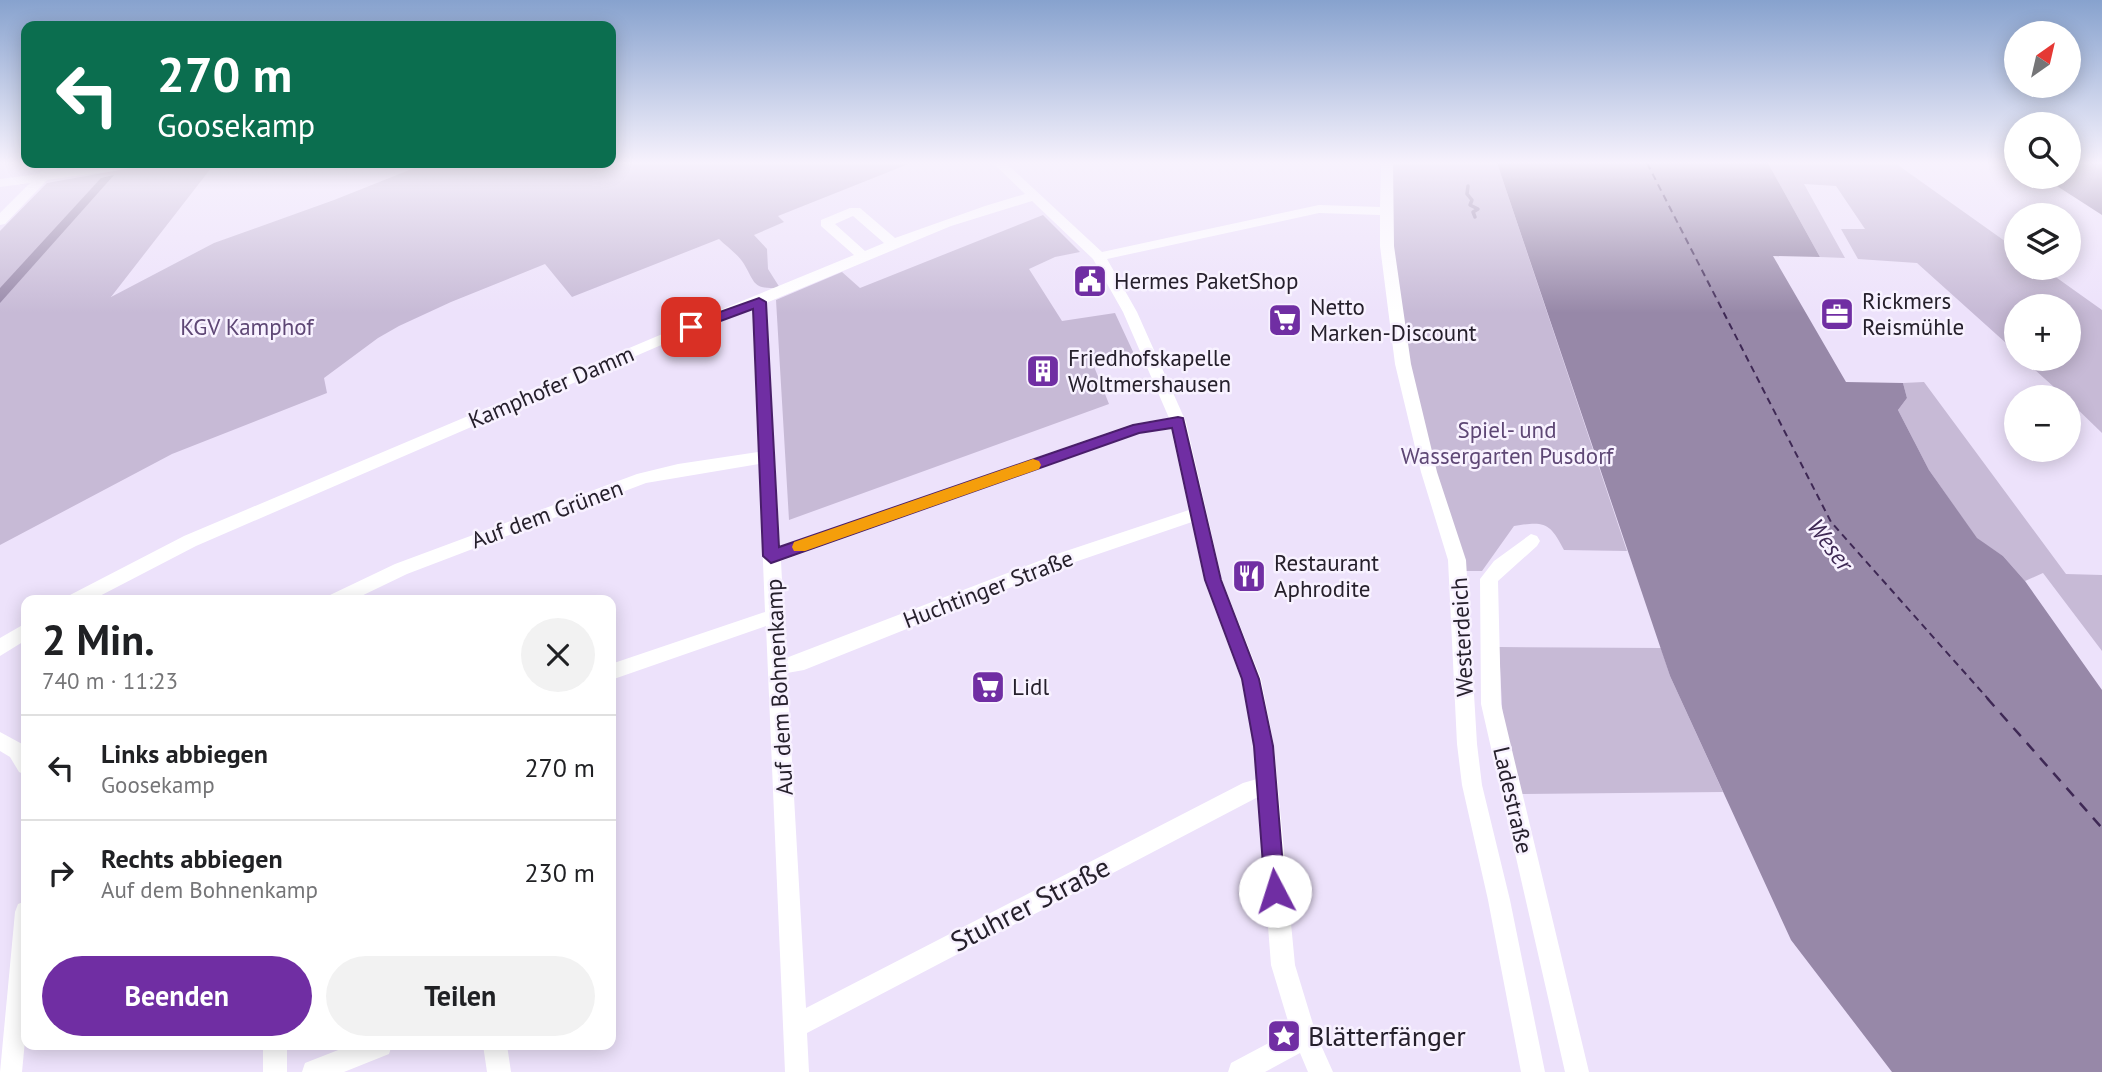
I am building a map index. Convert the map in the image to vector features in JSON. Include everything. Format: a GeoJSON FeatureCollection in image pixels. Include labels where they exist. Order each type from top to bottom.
{"type":"FeatureCollection","features":[{"type":"Feature","properties":{"kind":"street"},"geometry":{"type":"LineString","coordinates":[[850,213],[826,223],[864,257]]}},
{"type":"Feature","properties":{"kind":"street"},"geometry":{"type":"LineString","coordinates":[[857,213],[893,244]]}},
{"type":"Feature","properties":{"kind":"street","name":"Kamphofer Damm"},"geometry":{"type":"LineString","coordinates":[[85,595],[152,558],[202,536],[691,327],[759,302],[972,213]]}},
{"type":"Feature","properties":{"kind":"street"},"geometry":{"type":"LineString","coordinates":[[1052,213],[1099,257],[1130,312],[1178,422],[1213,580],[1251,679],[1264,746],[1283,965],[1305,1037],[1321,1072]]}},
{"type":"Feature","properties":{"kind":"street"},"geometry":{"type":"LineString","coordinates":[[1099,257],[1301,213]]}},
{"type":"Feature","properties":{"kind":"street","name":"Westerdeich"},"geometry":{"type":"LineString","coordinates":[[1386,213],[1387,246],[1403,364],[1429,472],[1459,569],[1466,731],[1472,785],[1499,900],[1533,1072]]}},
{"type":"Feature","properties":{"kind":"street","name":"Auf dem Bohnenkamp"},"geometry":{"type":"LineString","coordinates":[[759,302],[797,1072]]}},
{"type":"Feature","properties":{"kind":"street"},"geometry":{"type":"LineString","coordinates":[[771,556],[1138,428],[1178,422]]}},
{"type":"Feature","properties":{"kind":"street","name":"Auf dem Grünen"},"geometry":{"type":"LineString","coordinates":[[346,595],[401,569],[643,478],[767,457]]}},
{"type":"Feature","properties":{"kind":"street","name":"Huchtinger Straße"},"geometry":{"type":"LineString","coordinates":[[777,667],[797,664],[1066,558],[1199,513]]}},
{"type":"Feature","properties":{"kind":"street","name":"Ladestraße"},"geometry":{"type":"LineString","coordinates":[[1531,541],[1500,566],[1489,579],[1491,704],[1577,1072]]}},
{"type":"Feature","properties":{"kind":"street"},"geometry":{"type":"LineString","coordinates":[[616,670],[774,616]]}},
{"type":"Feature","properties":{"kind":"street"},"geometry":{"type":"LineString","coordinates":[[0,648],[21,633]]}},
{"type":"Feature","properties":{"kind":"street"},"geometry":{"type":"LineString","coordinates":[[0,741],[17,751],[21,758]]}},
{"type":"Feature","properties":{"kind":"street","name":"Stuhrer Straße"},"geometry":{"type":"LineString","coordinates":[[795,1026],[1250,790],[1266,786]]}},
{"type":"Feature","properties":{"kind":"street"},"geometry":{"type":"LineString","coordinates":[[10,1072],[21,962]]}},
{"type":"Feature","properties":{"kind":"street"},"geometry":{"type":"LineString","coordinates":[[1240,1072],[1305,1037]]}},
{"type":"Feature","properties":{"kind":"street"},"geometry":{"type":"LineString","coordinates":[[275,1050],[275,1072]]}},
{"type":"Feature","properties":{"kind":"street"},"geometry":{"type":"LineString","coordinates":[[314,1072],[368,1050]]}},
{"type":"Feature","properties":{"kind":"street"},"geometry":{"type":"LineString","coordinates":[[496,1050],[499,1072]]}},
{"type":"Feature","properties":{"kind":"green space","name":"KGV Kamphof"},"geometry":{"type":"Polygon","coordinates":[[[18,213],[176,213],[111,297],[214,243],[298,213],[785,213],[778,216],[784,222],[754,235],[767,249],[768,269],[780,288],[756,284],[742,261],[719,239],[572,297],[545,264],[451,302],[378,338],[324,378],[327,393],[172,454],[0,545],[0,231],[18,213]]]}},
{"type":"Feature","properties":{"kind":"green space","name":"Spiel- und Wassergarten Pusdorf"},"geometry":{"type":"Polygon","coordinates":[[[1391,213],[1514,213],[1627,551],[1564,550],[1550,529],[1539,524],[1524,524],[1514,526],[1482,571],[1465,571],[1430,464],[1418,414],[1399,307],[1391,213]]]}},
{"type":"Feature","properties":{"kind":"green space"},"geometry":{"type":"Polygon","coordinates":[[[1796,213],[1820,213],[1845,258],[1820,257],[1796,213]]]}},
{"type":"Feature","properties":{"kind":"green space"},"geometry":{"type":"Polygon","coordinates":[[[1854,213],[1965,213],[2004,240],[2004,280],[2060,280],[2080,294],[2004,294],[2004,341],[1917,263],[1858,259],[1841,229],[1865,229],[1854,213]]]}},
{"type":"Feature","properties":{"kind":"green space"},"geometry":{"type":"Polygon","coordinates":[[[1043,215],[1080,252],[1055,257],[1029,269],[1062,321],[1115,313],[1135,356],[1093,364],[1109,404],[789,520],[776,300],[842,272],[860,288],[1043,215]]]}},
{"type":"Feature","properties":{"kind":"green space"},"geometry":{"type":"Polygon","coordinates":[[[2081,295],[2102,310],[2102,433],[2081,413],[2081,385],[2052,385],[2036,371],[2081,371],[2081,295]]]}},
{"type":"Feature","properties":{"kind":"green space"},"geometry":{"type":"Polygon","coordinates":[[[1924,382],[2066,574],[2102,575],[2102,651],[2043,573],[2025,581],[2003,556],[1977,539],[1929,470],[1898,410],[1907,398],[1903,383],[1924,382]]]}},
{"type":"Feature","properties":{"kind":"green space"},"geometry":{"type":"Polygon","coordinates":[[[1499,647],[1661,648],[1670,676],[1723,792],[1519,794],[1503,726],[1499,647]]]}},
{"type":"Feature","properties":{"kind":"water"},"geometry":{"type":"Polygon","coordinates":[[[69,213],[80,213],[0,303],[0,288],[69,213]]]}},
{"type":"Feature","properties":{"kind":"water","name":"Weser"},"geometry":{"type":"Polygon","coordinates":[[[1514,213],[1796,213],[1820,257],[1773,256],[1846,382],[1903,383],[1907,398],[1898,410],[1929,470],[1977,538],[2003,556],[2025,581],[2102,690],[2102,1072],[1892,1072],[1791,940],[1670,676],[1514,213]]]}},
{"type":"Feature","properties":{"kind":"waterway"},"geometry":{"type":"LineString","coordinates":[[1473,213],[1475,217]]}},
{"type":"Feature","properties":{"kind":"ferry route"},"geometry":{"type":"LineString","coordinates":[[1673,213],[1831,522],[1989,700]]}},
{"type":"Feature","properties":{"kind":"ferry route"},"geometry":{"type":"LineString","coordinates":[[1987,698],[2102,828]]}},
{"type":"Feature","properties":{"kind":"slow traffic"},"geometry":{"type":"LineString","coordinates":[[800,547],[1033,465]]}},
{"type":"Feature","properties":{"kind":"place","name":"Hermes PaketShop"},"geometry":{"type":"Point","coordinates":[1090,281]}},
{"type":"Feature","properties":{"kind":"place","name":"Rickmers Reismühle"},"geometry":{"type":"Point","coordinates":[1837,314]}},
{"type":"Feature","properties":{"kind":"place","name":"Netto Marken-Discount"},"geometry":{"type":"Point","coordinates":[1285,320]}},
{"type":"Feature","properties":{"kind":"place","name":"Friedhofskapelle Woltmershausen"},"geometry":{"type":"Point","coordinates":[1043,371]}},
{"type":"Feature","properties":{"kind":"place","name":"Restaurant Aphrodite"},"geometry":{"type":"Point","coordinates":[1249,576]}},
{"type":"Feature","properties":{"kind":"place","name":"Lidl"},"geometry":{"type":"Point","coordinates":[988,687]}},
{"type":"Feature","properties":{"kind":"place","name":"Blätterfänger"},"geometry":{"type":"Point","coordinates":[1284,1036]}},
{"type":"Feature","properties":{"kind":"route"},"geometry":{"type":"LineString","coordinates":[[691,327],[759,302],[771,556],[1138,428],[1178,422],[1213,580],[1251,679],[1264,746],[1275,891]]}}]}
